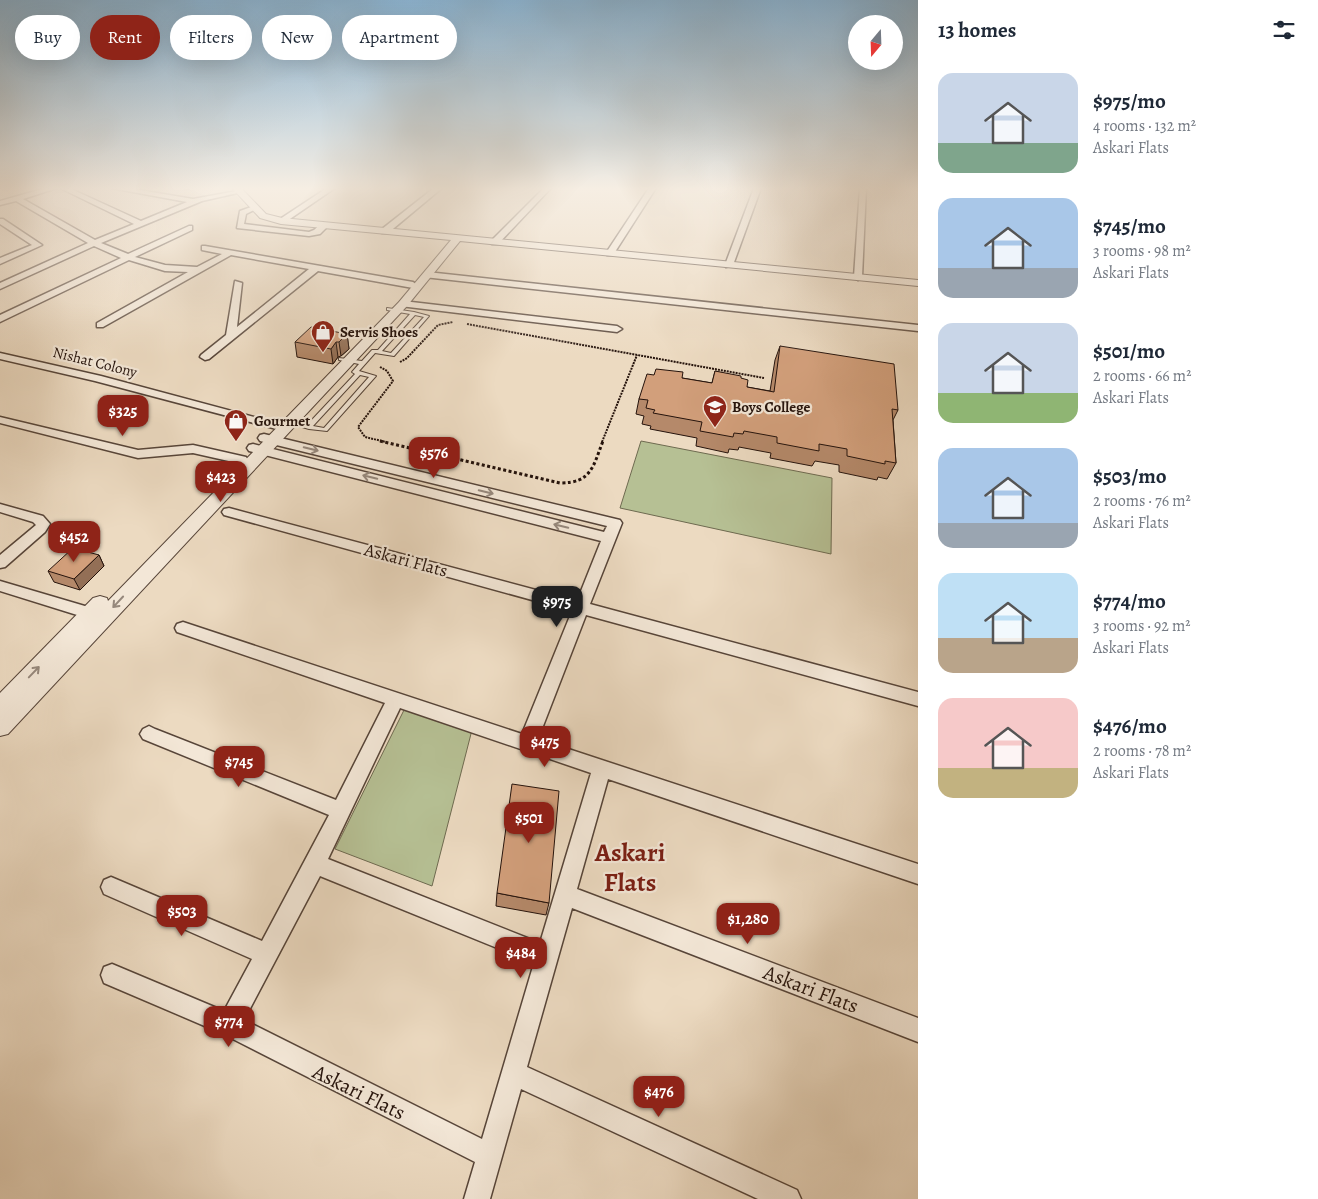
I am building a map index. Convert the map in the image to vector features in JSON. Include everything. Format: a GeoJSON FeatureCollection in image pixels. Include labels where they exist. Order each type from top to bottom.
{"type":"FeatureCollection","features":[{"type":"Feature","properties":{"kind":"street"},"geometry":{"type":"LineString","coordinates":[[0,261],[38,245],[36,244]]}},
{"type":"Feature","properties":{"kind":"street"},"geometry":{"type":"LineString","coordinates":[[0,286],[92,244],[126,258],[161,268],[198,270]]}},
{"type":"Feature","properties":{"kind":"street"},"geometry":{"type":"LineString","coordinates":[[0,318],[155,244]]}},
{"type":"Feature","properties":{"kind":"street"},"geometry":{"type":"LineString","coordinates":[[0,706],[242,460],[353,364],[427,278],[427,275],[453,244]]}},
{"type":"Feature","properties":{"kind":"street"},"geometry":{"type":"LineString","coordinates":[[515,244],[918,282]]}},
{"type":"Feature","properties":{"kind":"street"},"geometry":{"type":"LineString","coordinates":[[610,253],[616,244]]}},
{"type":"Feature","properties":{"kind":"street"},"geometry":{"type":"LineString","coordinates":[[729,265],[737,244]]}},
{"type":"Feature","properties":{"kind":"street"},"geometry":{"type":"LineString","coordinates":[[858,277],[860,244]]}},
{"type":"Feature","properties":{"kind":"street"},"geometry":{"type":"LineString","coordinates":[[205,248],[413,285]]}},
{"type":"Feature","properties":{"kind":"street"},"geometry":{"type":"LineString","coordinates":[[100,325],[231,252]]}},
{"type":"Feature","properties":{"kind":"street"},"geometry":{"type":"LineString","coordinates":[[205,357],[316,268]]}},
{"type":"Feature","properties":{"kind":"street"},"geometry":{"type":"LineString","coordinates":[[401,309],[413,285],[421,277],[427,275],[918,328]]}},
{"type":"Feature","properties":{"kind":"street"},"geometry":{"type":"LineString","coordinates":[[231,335],[238,283]]}},
{"type":"Feature","properties":{"kind":"street"},"geometry":{"type":"LineString","coordinates":[[401,309],[617,329]]}},
{"type":"Feature","properties":{"kind":"street","name":"Nishat Colony"},"geometry":{"type":"LineString","coordinates":[[0,356],[97,378],[272,436]]}},
{"type":"Feature","properties":{"kind":"street"},"geometry":{"type":"LineString","coordinates":[[0,366],[13,358]]}},
{"type":"Feature","properties":{"kind":"street"},"geometry":{"type":"LineString","coordinates":[[0,420],[138,454],[193,449],[242,460]]}},
{"type":"Feature","properties":{"kind":"street"},"geometry":{"type":"LineString","coordinates":[[272,436],[436,480],[612,531]]}},
{"type":"Feature","properties":{"kind":"street"},"geometry":{"type":"LineString","coordinates":[[272,436],[428,492],[612,531]]}},
{"type":"Feature","properties":{"kind":"street"},"geometry":{"type":"LineString","coordinates":[[0,727],[272,436]]}},
{"type":"Feature","properties":{"kind":"street"},"geometry":{"type":"LineString","coordinates":[[428,492],[436,480]]}},
{"type":"Feature","properties":{"kind":"street"},"geometry":{"type":"LineString","coordinates":[[0,508],[38,519],[43,524],[40,529],[0,562]]}},
{"type":"Feature","properties":{"kind":"street","name":"Askari Flats"},"geometry":{"type":"LineString","coordinates":[[230,512],[918,699]]}},
{"type":"Feature","properties":{"kind":"street"},"geometry":{"type":"LineString","coordinates":[[526,744],[612,531]]}},
{"type":"Feature","properties":{"kind":"street"},"geometry":{"type":"LineString","coordinates":[[0,586],[90,613]]}},
{"type":"Feature","properties":{"kind":"street"},"geometry":{"type":"LineString","coordinates":[[183,628],[601,770],[918,874]]}},
{"type":"Feature","properties":{"kind":"street"},"geometry":{"type":"LineString","coordinates":[[230,1026],[342,811],[395,700]]}},
{"type":"Feature","properties":{"kind":"street"},"geometry":{"type":"LineString","coordinates":[[149,734],[342,811]]}},
{"type":"Feature","properties":{"kind":"street"},"geometry":{"type":"LineString","coordinates":[[477,1199],[601,770]]}},
{"type":"Feature","properties":{"kind":"street"},"geometry":{"type":"LineString","coordinates":[[315,864],[547,957]]}},
{"type":"Feature","properties":{"kind":"street"},"geometry":{"type":"LineString","coordinates":[[111,887],[268,954]]}},
{"type":"Feature","properties":{"kind":"street","name":"Askari Flats"},"geometry":{"type":"LineString","coordinates":[[564,895],[918,1030]]}},
{"type":"Feature","properties":{"kind":"street","name":"Askari Flats"},"geometry":{"type":"LineString","coordinates":[[112,974],[230,1026],[489,1156]]}},
{"type":"Feature","properties":{"kind":"street"},"geometry":{"type":"LineString","coordinates":[[513,1073],[788,1199]]}},
{"type":"Feature","properties":{"kind":"lane"},"geometry":{"type":"LineString","coordinates":[[309,427],[353,364],[374,351],[379,352],[392,354],[428,316],[401,309],[379,352]]}},
{"type":"Feature","properties":{"kind":"lane"},"geometry":{"type":"LineString","coordinates":[[272,436],[309,427],[325,430],[373,376],[353,364]]}},
{"type":"Feature","properties":{"kind":"path"},"geometry":{"type":"LineString","coordinates":[[392,364],[407,358],[438,325],[445,322],[456,322]]}},
{"type":"Feature","properties":{"kind":"path"},"geometry":{"type":"LineString","coordinates":[[465,324],[764,378]]}},
{"type":"Feature","properties":{"kind":"path"},"geometry":{"type":"LineString","coordinates":[[386,365],[380,367],[387,370],[393,381],[358,427],[365,437],[560,483],[570,483],[582,480],[590,473],[637,355]]}},
{"type":"Feature","properties":{"kind":"green space"},"geometry":{"type":"Polygon","coordinates":[[[641,441],[832,478],[831,554],[620,508],[641,441]]]}},
{"type":"Feature","properties":{"kind":"green space"},"geometry":{"type":"Polygon","coordinates":[[[407,704],[473,726],[432,886],[335,849],[407,704]]]}},
{"type":"Feature","properties":{"kind":"building"},"geometry":{"type":"Polygon","coordinates":[[[311,327],[347,334],[339,342],[336,342],[331,349],[295,342],[311,327]]]}},
{"type":"Feature","properties":{"kind":"building"},"geometry":{"type":"Polygon","coordinates":[[[780,346],[894,364],[898,410],[892,409],[896,463],[885,461],[885,464],[847,456],[847,449],[819,444],[819,451],[777,443],[777,437],[744,431],[743,434],[734,433],[733,437],[700,431],[702,422],[653,413],[655,410],[646,408],[648,400],[639,399],[647,374],[654,375],[656,369],[683,372],[682,378],[712,383],[715,371],[741,376],[741,378],[748,380],[747,387],[774,392],[780,346]]]}},
{"type":"Feature","properties":{"kind":"building"},"geometry":{"type":"Polygon","coordinates":[[[73,548],[99,555],[74,579],[48,571],[73,548]]]}},
{"type":"Feature","properties":{"kind":"building"},"geometry":{"type":"Polygon","coordinates":[[[512,784],[559,791],[549,903],[497,893],[512,784]]]}},
{"type":"Feature","properties":{"kind":"place","name":"Servis Shoes"},"geometry":{"type":"Point","coordinates":[323,353]}},
{"type":"Feature","properties":{"kind":"place","name":"Boys College"},"geometry":{"type":"Point","coordinates":[715,428]}},
{"type":"Feature","properties":{"kind":"place","name":"Gourmet"},"geometry":{"type":"Point","coordinates":[236,442]}},
{"type":"Feature","properties":{"kind":"district","name":"Askari Flats"},"geometry":{"type":"Point","coordinates":[630,867]}}]}
